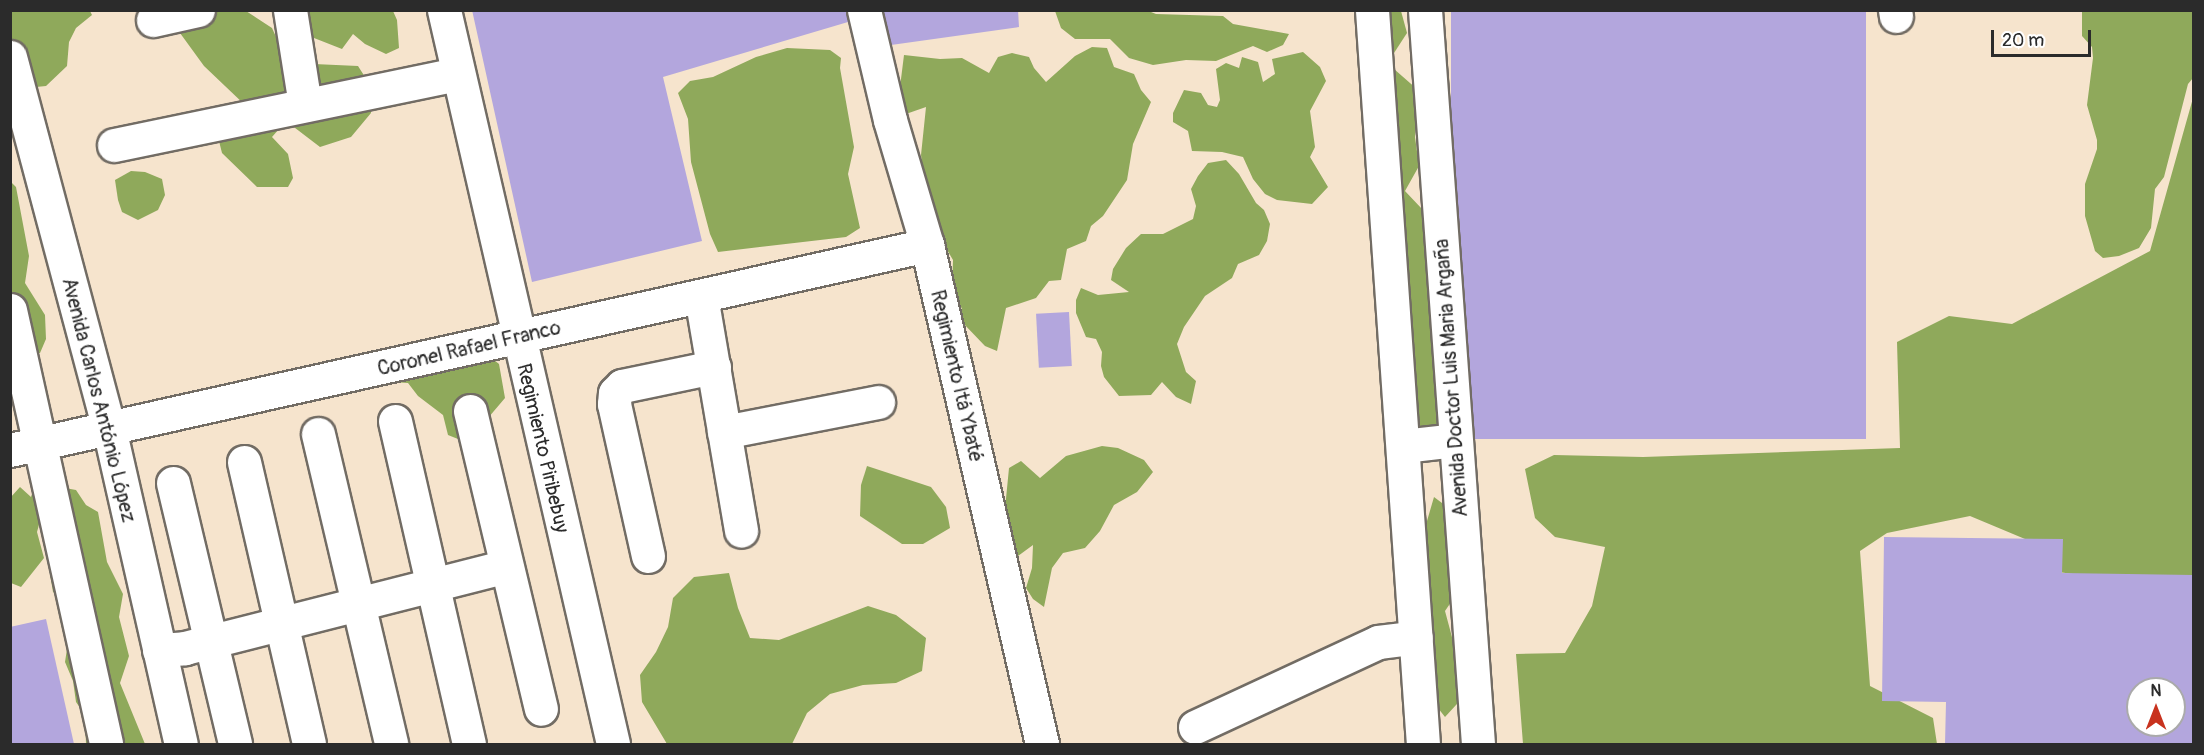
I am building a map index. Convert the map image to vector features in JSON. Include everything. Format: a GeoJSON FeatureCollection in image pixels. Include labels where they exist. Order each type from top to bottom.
{"type":"FeatureCollection","features":[{"type":"Feature","properties":{"kind":"street"},"geometry":{"type":"LineString","coordinates":[[153,20],[198,10]]}},
{"type":"Feature","properties":{"kind":"street"},"geometry":{"type":"LineString","coordinates":[[290,10],[305,105]]}},
{"type":"Feature","properties":{"kind":"street","name":"Regimiento Piribebuy"},"geometry":{"type":"LineString","coordinates":[[444,10],[517,337],[613,744]]}},
{"type":"Feature","properties":{"kind":"street","name":"Regimiento Itá Ybaté"},"geometry":{"type":"LineString","coordinates":[[864,10],[890,120],[927,245],[1042,744]]}},
{"type":"Feature","properties":{"kind":"street"},"geometry":{"type":"LineString","coordinates":[[1372,10],[1423,744]]}},
{"type":"Feature","properties":{"kind":"street","name":"Avenida Doctor Luis Maria Argaña"},"geometry":{"type":"LineString","coordinates":[[1425,10],[1478,744]]}},
{"type":"Feature","properties":{"kind":"street","name":"Avenida Carlos António López"},"geometry":{"type":"LineString","coordinates":[[10,57],[109,429],[181,744]]}},
{"type":"Feature","properties":{"kind":"street"},"geometry":{"type":"LineString","coordinates":[[114,145],[458,74]]}},
{"type":"Feature","properties":{"kind":"street","name":"Coronel Rafael Franco"},"geometry":{"type":"LineString","coordinates":[[26,446],[927,245]]}},
{"type":"Feature","properties":{"kind":"street"},"geometry":{"type":"LineString","coordinates":[[700,296],[741,531]]}},
{"type":"Feature","properties":{"kind":"street"},"geometry":{"type":"LineString","coordinates":[[10,310],[26,446],[106,744]]}},
{"type":"Feature","properties":{"kind":"street"},"geometry":{"type":"LineString","coordinates":[[648,556],[614,404],[615,393],[622,386],[714,367]]}},
{"type":"Feature","properties":{"kind":"street"},"geometry":{"type":"LineString","coordinates":[[724,432],[878,402]]}},
{"type":"Feature","properties":{"kind":"street"},"geometry":{"type":"LineString","coordinates":[[470,411],[541,709]]}},
{"type":"Feature","properties":{"kind":"street"},"geometry":{"type":"LineString","coordinates":[[395,421],[469,744]]}},
{"type":"Feature","properties":{"kind":"street"},"geometry":{"type":"LineString","coordinates":[[318,434],[391,744]]}},
{"type":"Feature","properties":{"kind":"street"},"geometry":{"type":"LineString","coordinates":[[1402,446],[1455,440]]}},
{"type":"Feature","properties":{"kind":"street"},"geometry":{"type":"LineString","coordinates":[[244,462],[309,744]]}},
{"type":"Feature","properties":{"kind":"street"},"geometry":{"type":"LineString","coordinates":[[173,483],[235,744]]}},
{"type":"Feature","properties":{"kind":"street"},"geometry":{"type":"LineString","coordinates":[[159,651],[210,641],[506,566]]}},
{"type":"Feature","properties":{"kind":"street"},"geometry":{"type":"LineString","coordinates":[[1195,727],[1378,642],[1416,637]]}},
{"type":"Feature","properties":{"kind":"green space"},"geometry":{"type":"Polygon","coordinates":[[[177,10],[246,11],[272,28],[281,48],[292,63],[358,66],[372,88],[371,113],[351,137],[320,147],[286,121],[272,137],[288,154],[293,178],[288,187],[257,187],[222,153],[219,141],[227,125],[246,106],[204,66],[180,33],[177,10]]]}},
{"type":"Feature","properties":{"kind":"green space"},"geometry":{"type":"Polygon","coordinates":[[[1146,10],[1156,14],[1223,16],[1233,24],[1289,34],[1283,45],[1267,52],[1253,46],[1216,61],[1186,60],[1153,65],[1129,58],[1110,39],[1075,39],[1061,28],[1055,11],[1146,10]]]}},
{"type":"Feature","properties":{"kind":"green space"},"geometry":{"type":"Polygon","coordinates":[[[10,11],[90,11],[92,15],[76,28],[69,42],[67,66],[46,86],[16,89],[11,86],[10,11]]]}},
{"type":"Feature","properties":{"kind":"green space"},"geometry":{"type":"Polygon","coordinates":[[[308,11],[393,11],[397,20],[399,48],[386,54],[365,44],[353,34],[342,49],[314,38],[301,27],[308,11]]]}},
{"type":"Feature","properties":{"kind":"green space"},"geometry":{"type":"Polygon","coordinates":[[[1376,11],[1401,11],[1407,33],[1394,53],[1379,52],[1376,11]]]}},
{"type":"Feature","properties":{"kind":"green space"},"geometry":{"type":"Polygon","coordinates":[[[2082,11],[2193,11],[2193,78],[2188,84],[2164,177],[2155,189],[2151,228],[2139,248],[2119,256],[2103,258],[2095,251],[2085,216],[2085,184],[2097,149],[2097,140],[2087,105],[2093,58],[2092,47],[2082,36],[2082,11]]]}},
{"type":"Feature","properties":{"kind":"green space"},"geometry":{"type":"Polygon","coordinates":[[[1092,47],[1107,48],[1114,67],[1134,74],[1141,90],[1151,102],[1133,144],[1127,180],[1103,216],[1091,226],[1086,241],[1067,249],[1061,280],[1049,281],[1036,298],[1006,308],[997,351],[985,346],[962,322],[962,309],[952,289],[953,260],[943,243],[925,187],[921,155],[926,107],[903,115],[899,95],[904,55],[940,59],[962,58],[989,73],[998,57],[1012,53],[1029,57],[1034,68],[1046,82],[1075,56],[1092,47]]]}},
{"type":"Feature","properties":{"kind":"green space"},"geometry":{"type":"Polygon","coordinates":[[[787,48],[830,50],[841,58],[840,68],[854,147],[848,174],[860,228],[846,237],[718,252],[710,234],[691,162],[688,119],[678,93],[690,81],[713,77],[756,57],[787,48]]]}},
{"type":"Feature","properties":{"kind":"green space"},"geometry":{"type":"Polygon","coordinates":[[[1303,52],[1320,67],[1326,81],[1310,111],[1315,147],[1310,157],[1328,187],[1312,204],[1277,200],[1265,194],[1253,179],[1243,157],[1222,152],[1192,151],[1188,131],[1173,122],[1173,113],[1184,90],[1201,93],[1208,105],[1217,107],[1220,100],[1216,69],[1226,63],[1239,68],[1242,57],[1258,62],[1263,82],[1275,74],[1272,59],[1303,52]]]}},
{"type":"Feature","properties":{"kind":"green space"},"geometry":{"type":"Polygon","coordinates":[[[1394,69],[1418,90],[1415,137],[1419,166],[1405,191],[1422,209],[1429,291],[1448,430],[1417,434],[1377,88],[1394,69]]]}},
{"type":"Feature","properties":{"kind":"green space"},"geometry":{"type":"Polygon","coordinates":[[[2193,98],[2193,591],[2023,567],[2025,539],[1970,516],[1887,533],[1860,551],[1870,686],[1933,718],[1937,744],[1523,744],[1516,654],[1565,653],[1592,606],[1605,547],[1555,537],[1535,518],[1525,469],[1554,455],[1643,457],[1900,448],[1897,342],[1949,316],[2012,324],[2150,251],[2193,98]]]}},
{"type":"Feature","properties":{"kind":"green space"},"geometry":{"type":"Polygon","coordinates":[[[1226,160],[1239,174],[1256,203],[1264,210],[1270,224],[1267,241],[1259,255],[1238,264],[1232,278],[1205,296],[1184,327],[1177,344],[1186,372],[1196,381],[1191,404],[1176,397],[1162,382],[1151,395],[1119,396],[1104,377],[1101,366],[1102,352],[1096,339],[1086,337],[1076,313],[1076,300],[1081,288],[1098,295],[1129,292],[1111,280],[1113,269],[1126,248],[1141,234],[1163,234],[1193,219],[1196,206],[1191,189],[1198,176],[1208,163],[1226,160]]]}},
{"type":"Feature","properties":{"kind":"green space"},"geometry":{"type":"Polygon","coordinates":[[[131,171],[145,172],[162,179],[165,195],[158,210],[138,220],[122,212],[115,180],[131,171]]]}},
{"type":"Feature","properties":{"kind":"green space"},"geometry":{"type":"Polygon","coordinates":[[[10,181],[16,187],[29,256],[25,283],[45,315],[46,339],[40,353],[12,355],[11,351],[10,181]]]}},
{"type":"Feature","properties":{"kind":"green space"},"geometry":{"type":"Polygon","coordinates":[[[402,345],[489,356],[499,364],[505,398],[488,418],[463,441],[448,435],[443,415],[418,396],[408,383],[393,382],[388,376],[390,354],[402,345]]]}},
{"type":"Feature","properties":{"kind":"green space"},"geometry":{"type":"Polygon","coordinates":[[[1102,446],[1118,448],[1144,460],[1153,472],[1137,492],[1114,505],[1100,531],[1085,548],[1063,553],[1052,568],[1044,607],[1033,599],[1026,588],[1032,568],[1033,545],[1018,556],[1009,544],[1004,519],[1009,468],[1021,461],[1040,478],[1066,456],[1102,446]]]}},
{"type":"Feature","properties":{"kind":"green space"},"geometry":{"type":"Polygon","coordinates":[[[867,466],[931,487],[946,507],[950,528],[923,544],[902,544],[860,516],[861,485],[867,466]]]}},
{"type":"Feature","properties":{"kind":"green space"},"geometry":{"type":"Polygon","coordinates":[[[20,487],[31,497],[32,494],[65,488],[76,490],[86,505],[98,512],[107,562],[123,594],[119,617],[129,656],[120,683],[145,744],[86,744],[85,715],[76,702],[73,681],[65,662],[67,649],[60,597],[53,592],[50,574],[51,537],[40,521],[37,532],[44,558],[21,587],[11,583],[10,498],[20,487]]]}},
{"type":"Feature","properties":{"kind":"green space"},"geometry":{"type":"Polygon","coordinates":[[[1434,497],[1462,518],[1468,577],[1445,611],[1467,693],[1445,717],[1424,690],[1420,545],[1434,497]]]}},
{"type":"Feature","properties":{"kind":"green space"},"geometry":{"type":"Polygon","coordinates":[[[729,573],[738,608],[750,638],[779,640],[868,606],[896,615],[926,638],[922,671],[896,683],[863,685],[830,694],[807,713],[792,744],[667,744],[642,702],[640,675],[656,652],[668,627],[673,598],[694,577],[729,573]]]}},
{"type":"Feature","properties":{"kind":"building"},"geometry":{"type":"Polygon","coordinates":[[[472,10],[846,10],[848,22],[663,77],[702,241],[532,282],[472,10]]]}},
{"type":"Feature","properties":{"kind":"building"},"geometry":{"type":"Polygon","coordinates":[[[883,10],[1018,10],[1019,27],[891,45],[883,10]]]}},
{"type":"Feature","properties":{"kind":"building"},"geometry":{"type":"Polygon","coordinates":[[[1451,10],[1866,10],[1866,439],[1451,439],[1451,10]]]}},
{"type":"Feature","properties":{"kind":"building"},"geometry":{"type":"Polygon","coordinates":[[[1069,312],[1072,366],[1039,368],[1036,314],[1069,312]]]}},
{"type":"Feature","properties":{"kind":"building"},"geometry":{"type":"Polygon","coordinates":[[[1884,537],[2063,539],[2062,573],[2193,575],[2193,744],[1945,744],[1946,702],[1882,701],[1884,537]]]}},
{"type":"Feature","properties":{"kind":"building"},"geometry":{"type":"Polygon","coordinates":[[[46,619],[74,744],[10,744],[10,627],[46,619]]]}}]}
